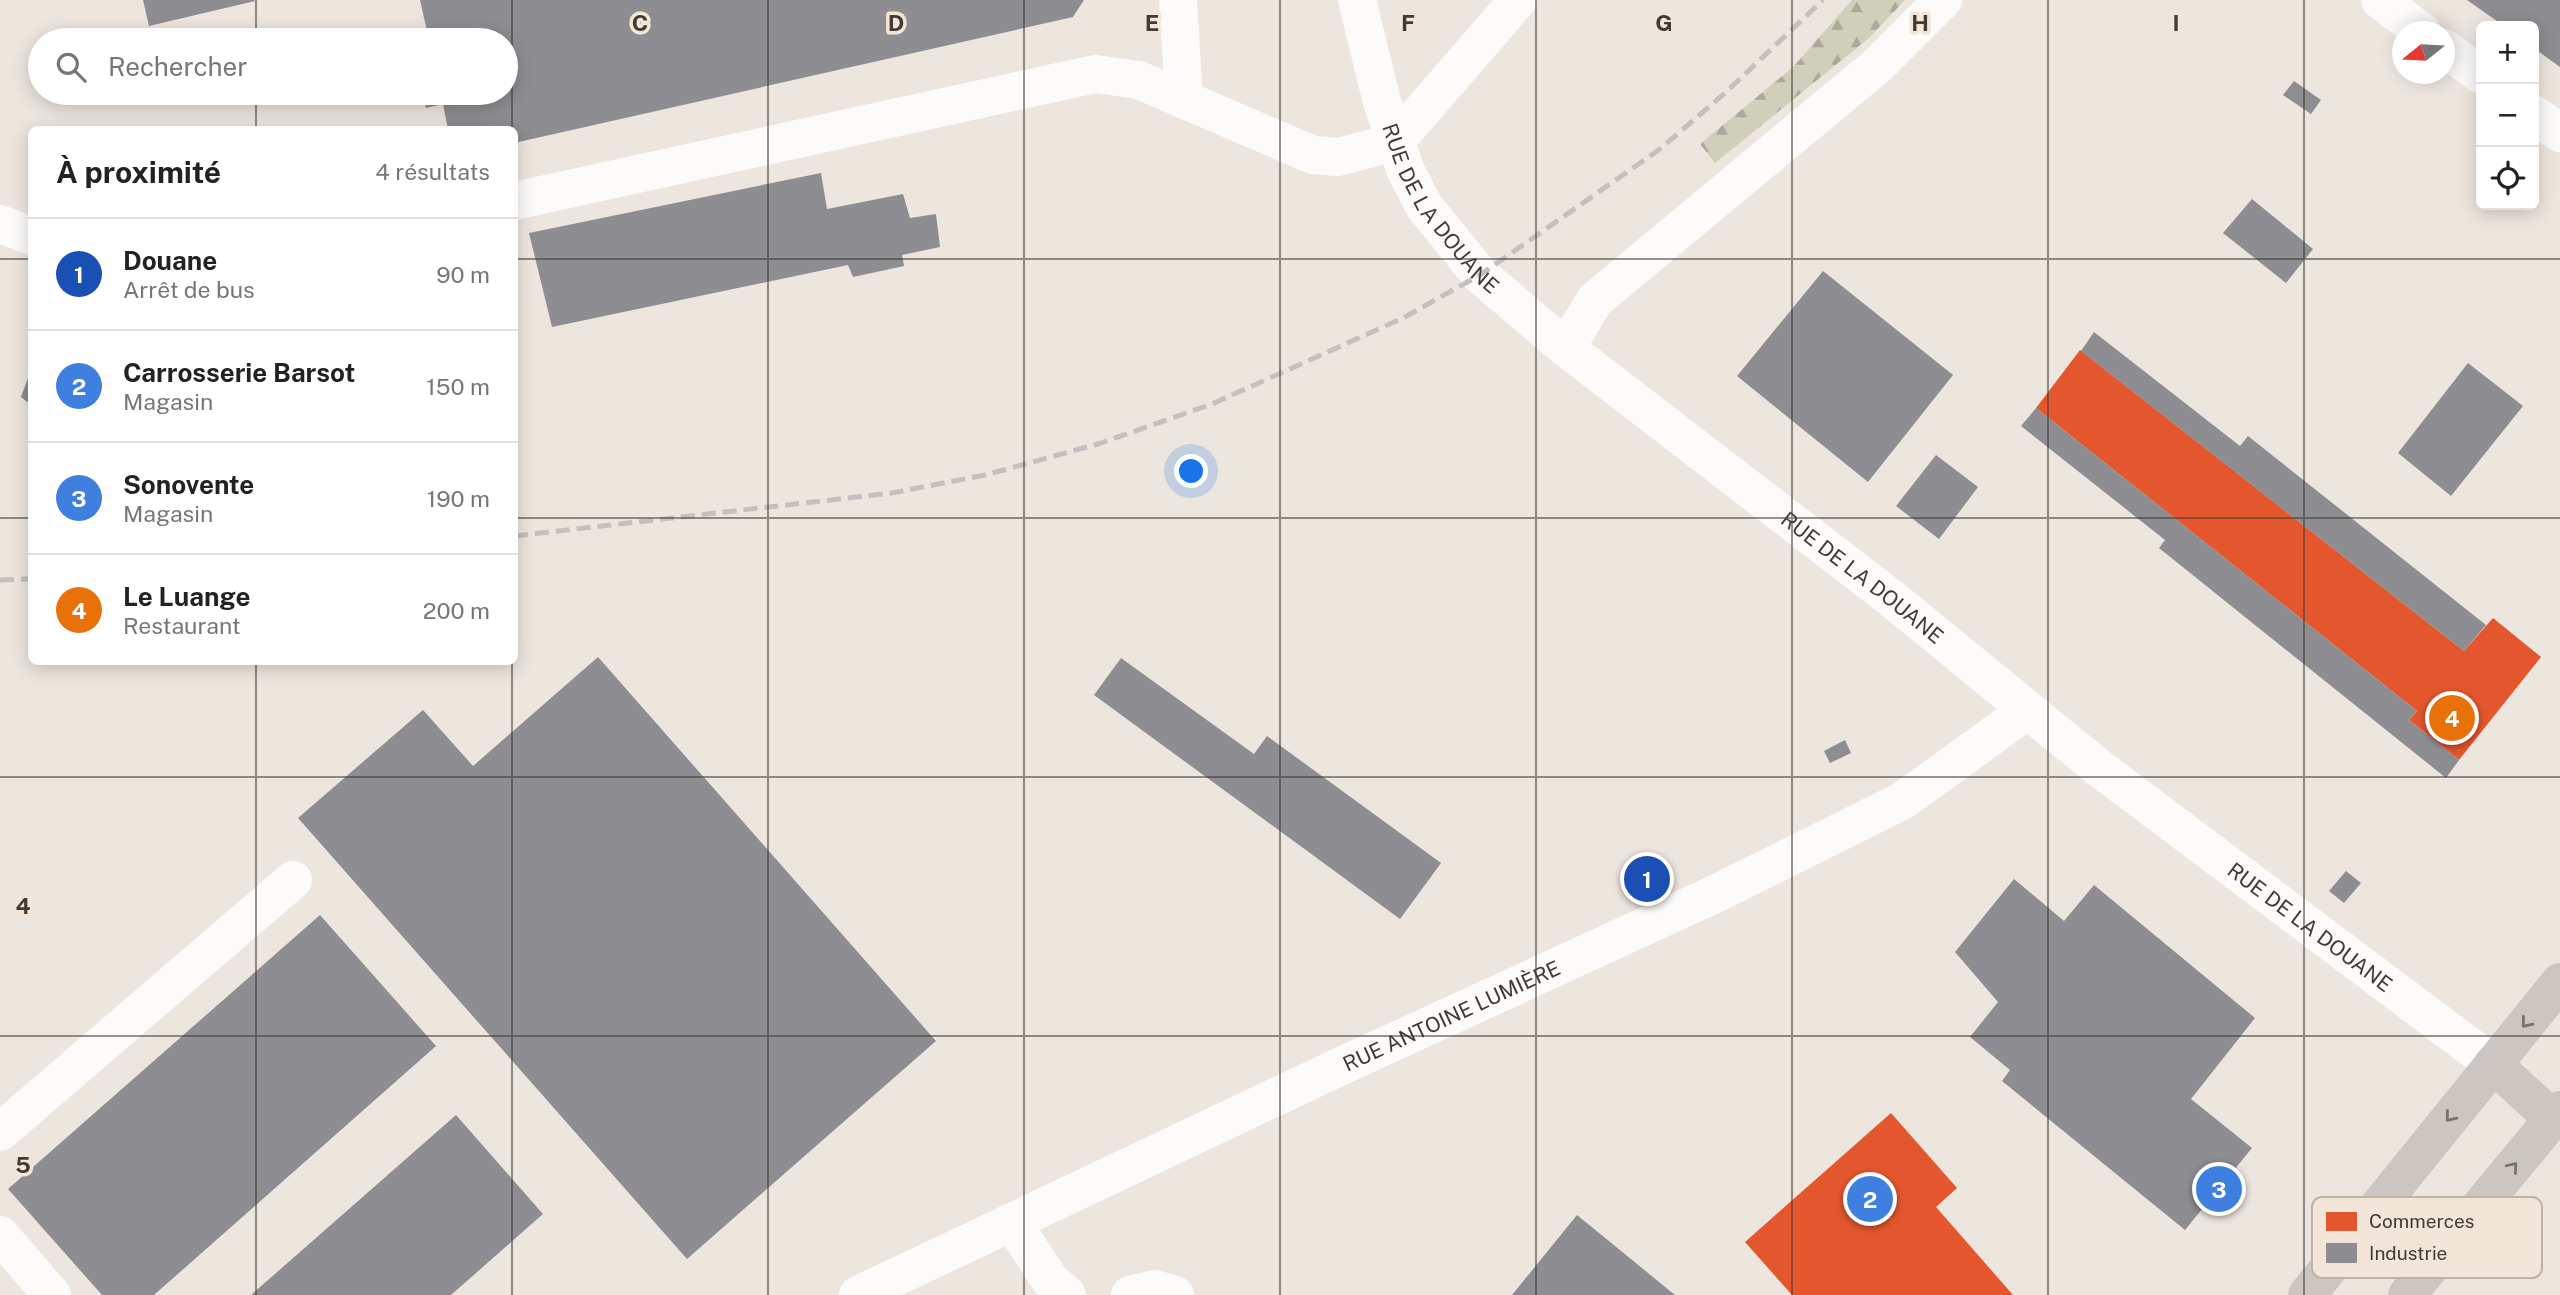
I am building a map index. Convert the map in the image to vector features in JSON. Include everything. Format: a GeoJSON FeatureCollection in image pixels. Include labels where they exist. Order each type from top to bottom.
{"type":"FeatureCollection","features":[{"type":"Feature","properties":{"kind":"main road"},"geometry":{"type":"LineString","coordinates":[[2386,1197],[2560,982]]}},
{"type":"Feature","properties":{"kind":"main road"},"geometry":{"type":"LineString","coordinates":[[2488,1197],[2556,1114],[2493,1064]]}},
{"type":"Feature","properties":{"kind":"main road"},"geometry":{"type":"LineString","coordinates":[[2307,1295],[2321,1278]]}},
{"type":"Feature","properties":{"kind":"main road"},"geometry":{"type":"LineString","coordinates":[[2407,1295],[2421,1278]]}},
{"type":"Feature","properties":{"kind":"street"},"geometry":{"type":"LineString","coordinates":[[1178,0],[1184,100]]}},
{"type":"Feature","properties":{"kind":"street","name":"RUE DE LA DOUANE"},"geometry":{"type":"LineString","coordinates":[[1357,0],[1395,142],[1424,206],[1453,246],[1505,299],[1892,598],[2099,768],[2493,1064]]}},
{"type":"Feature","properties":{"kind":"street"},"geometry":{"type":"LineString","coordinates":[[518,200],[1095,74],[1139,80],[1313,156],[1338,157],[1395,142],[1518,0]]}},
{"type":"Feature","properties":{"kind":"street"},"geometry":{"type":"LineString","coordinates":[[1566,348],[1595,300],[1666,238],[1878,65],[1943,0]]}},
{"type":"Feature","properties":{"kind":"street"},"geometry":{"type":"LineString","coordinates":[[2380,0],[2408,21]]}},
{"type":"Feature","properties":{"kind":"street"},"geometry":{"type":"LineString","coordinates":[[2455,56],[2476,71]]}},
{"type":"Feature","properties":{"kind":"street"},"geometry":{"type":"LineString","coordinates":[[2539,118],[2560,133]]}},
{"type":"Feature","properties":{"kind":"street"},"geometry":{"type":"LineString","coordinates":[[0,224],[28,234]]}},
{"type":"Feature","properties":{"kind":"street","name":"RUE ANTOINE LUMIÈRE"},"geometry":{"type":"LineString","coordinates":[[858,1295],[1713,895],[1890,807],[2028,709]]}},
{"type":"Feature","properties":{"kind":"street"},"geometry":{"type":"LineString","coordinates":[[0,1132],[293,880]]}},
{"type":"Feature","properties":{"kind":"street"},"geometry":{"type":"LineString","coordinates":[[1012,1222],[1050,1280],[1067,1295]]}},
{"type":"Feature","properties":{"kind":"street"},"geometry":{"type":"LineString","coordinates":[[0,1235],[52,1295]]}},
{"type":"Feature","properties":{"kind":"street"},"geometry":{"type":"LineString","coordinates":[[1130,1295],[1155,1289],[1175,1295]]}},
{"type":"Feature","properties":{"kind":"green space"},"geometry":{"type":"Polygon","coordinates":[[[1852,0],[1905,0],[1869,38],[1715,163],[1700,144],[1793,67],[1852,0]]]}},
{"type":"Feature","properties":{"kind":"building: Commerces"},"geometry":{"type":"Polygon","coordinates":[[[2080,350],[2464,651],[2493,618],[2541,657],[2459,760],[2409,720],[2417,711],[2036,408],[2080,350]]]}},
{"type":"Feature","properties":{"kind":"building: Commerces"},"geometry":{"type":"Polygon","coordinates":[[[1891,1113],[1957,1188],[1936,1207],[2013,1295],[1792,1295],[1745,1242],[1891,1113]]]}},
{"type":"Feature","properties":{"kind":"building: Industrie"},"geometry":{"type":"Polygon","coordinates":[[[143,0],[254,0],[255,1],[149,26],[143,0]]]}},
{"type":"Feature","properties":{"kind":"building: Industrie"},"geometry":{"type":"Polygon","coordinates":[[[420,0],[1084,0],[1073,17],[518,142],[518,126],[447,126],[443,105],[518,105],[518,28],[426,28],[420,0]]]}},
{"type":"Feature","properties":{"kind":"building: Industrie"},"geometry":{"type":"Polygon","coordinates":[[[2467,0],[2560,0],[2560,67],[2539,52],[2539,21],[2497,21],[2467,0]]]}},
{"type":"Feature","properties":{"kind":"building: Industrie"},"geometry":{"type":"Polygon","coordinates":[[[2294,81],[2321,100],[2311,114],[2283,95],[2294,81]]]}},
{"type":"Feature","properties":{"kind":"building: Industrie"},"geometry":{"type":"Polygon","coordinates":[[[821,173],[827,209],[903,194],[910,218],[936,214],[940,247],[902,255],[904,266],[853,277],[848,265],[552,327],[529,233],[821,173]]]}},
{"type":"Feature","properties":{"kind":"building: Industrie"},"geometry":{"type":"Polygon","coordinates":[[[2252,199],[2313,249],[2286,283],[2223,233],[2252,199]]]}},
{"type":"Feature","properties":{"kind":"building: Industrie"},"geometry":{"type":"Polygon","coordinates":[[[1823,271],[1953,375],[1868,482],[1737,376],[1823,271]]]}},
{"type":"Feature","properties":{"kind":"building: Industrie"},"geometry":{"type":"Polygon","coordinates":[[[2094,332],[2240,446],[2248,436],[2486,625],[2464,651],[2081,351],[2094,332]]]}},
{"type":"Feature","properties":{"kind":"building: Industrie"},"geometry":{"type":"Polygon","coordinates":[[[2468,363],[2523,406],[2451,496],[2398,453],[2468,363]]]}},
{"type":"Feature","properties":{"kind":"building: Industrie"},"geometry":{"type":"Polygon","coordinates":[[[28,378],[28,403],[21,397],[28,378]]]}},
{"type":"Feature","properties":{"kind":"building: Industrie"},"geometry":{"type":"Polygon","coordinates":[[[2036,408],[2417,711],[2409,720],[2459,760],[2446,778],[2159,548],[2165,540],[2021,426],[2036,408]]]}},
{"type":"Feature","properties":{"kind":"building: Industrie"},"geometry":{"type":"Polygon","coordinates":[[[1936,455],[1978,487],[1939,539],[1896,506],[1936,455]]]}},
{"type":"Feature","properties":{"kind":"building: Industrie"},"geometry":{"type":"Polygon","coordinates":[[[598,657],[936,1041],[687,1259],[298,818],[423,710],[473,766],[598,657]]]}},
{"type":"Feature","properties":{"kind":"building: Industrie"},"geometry":{"type":"Polygon","coordinates":[[[1121,658],[1254,754],[1267,736],[1441,863],[1400,919],[1094,695],[1121,658]]]}},
{"type":"Feature","properties":{"kind":"building: Industrie"},"geometry":{"type":"Polygon","coordinates":[[[1845,740],[1851,753],[1830,763],[1824,751],[1845,740]]]}},
{"type":"Feature","properties":{"kind":"building: Industrie"},"geometry":{"type":"Polygon","coordinates":[[[2346,871],[2361,883],[2344,903],[2329,891],[2346,871]]]}},
{"type":"Feature","properties":{"kind":"building: Industrie"},"geometry":{"type":"Polygon","coordinates":[[[2014,879],[2064,921],[2094,885],[2255,1018],[2191,1099],[2252,1148],[2185,1230],[2002,1081],[2010,1070],[1970,1037],[1998,1002],[1955,952],[2014,879]]]}},
{"type":"Feature","properties":{"kind":"building: Industrie"},"geometry":{"type":"Polygon","coordinates":[[[320,915],[436,1046],[154,1295],[102,1295],[8,1189],[320,915]]]}},
{"type":"Feature","properties":{"kind":"building: Industrie"},"geometry":{"type":"Polygon","coordinates":[[[456,1115],[543,1214],[451,1295],[251,1295],[456,1115]]]}},
{"type":"Feature","properties":{"kind":"building: Industrie"},"geometry":{"type":"Polygon","coordinates":[[[1577,1215],[1675,1295],[1512,1295],[1577,1215]]]}},
{"type":"Feature","properties":{"kind":"railway"},"geometry":{"type":"LineString","coordinates":[[518,536],[892,493],[985,475],[1098,444],[1212,404],[1403,318],[1480,275],[1660,149],[1725,93],[1823,0]]}},
{"type":"Feature","properties":{"kind":"railway"},"geometry":{"type":"LineString","coordinates":[[0,580],[28,579]]}},
{"type":"Feature","properties":{"kind":"place","name":"Le Luange"},"geometry":{"type":"Point","coordinates":[2452,718]}},
{"type":"Feature","properties":{"kind":"place","name":"Douane"},"geometry":{"type":"Point","coordinates":[1647,879]}},
{"type":"Feature","properties":{"kind":"place","name":"Sonovente"},"geometry":{"type":"Point","coordinates":[2219,1189]}},
{"type":"Feature","properties":{"kind":"place","name":"Carrosserie Barsot"},"geometry":{"type":"Point","coordinates":[1870,1199]}}]}
